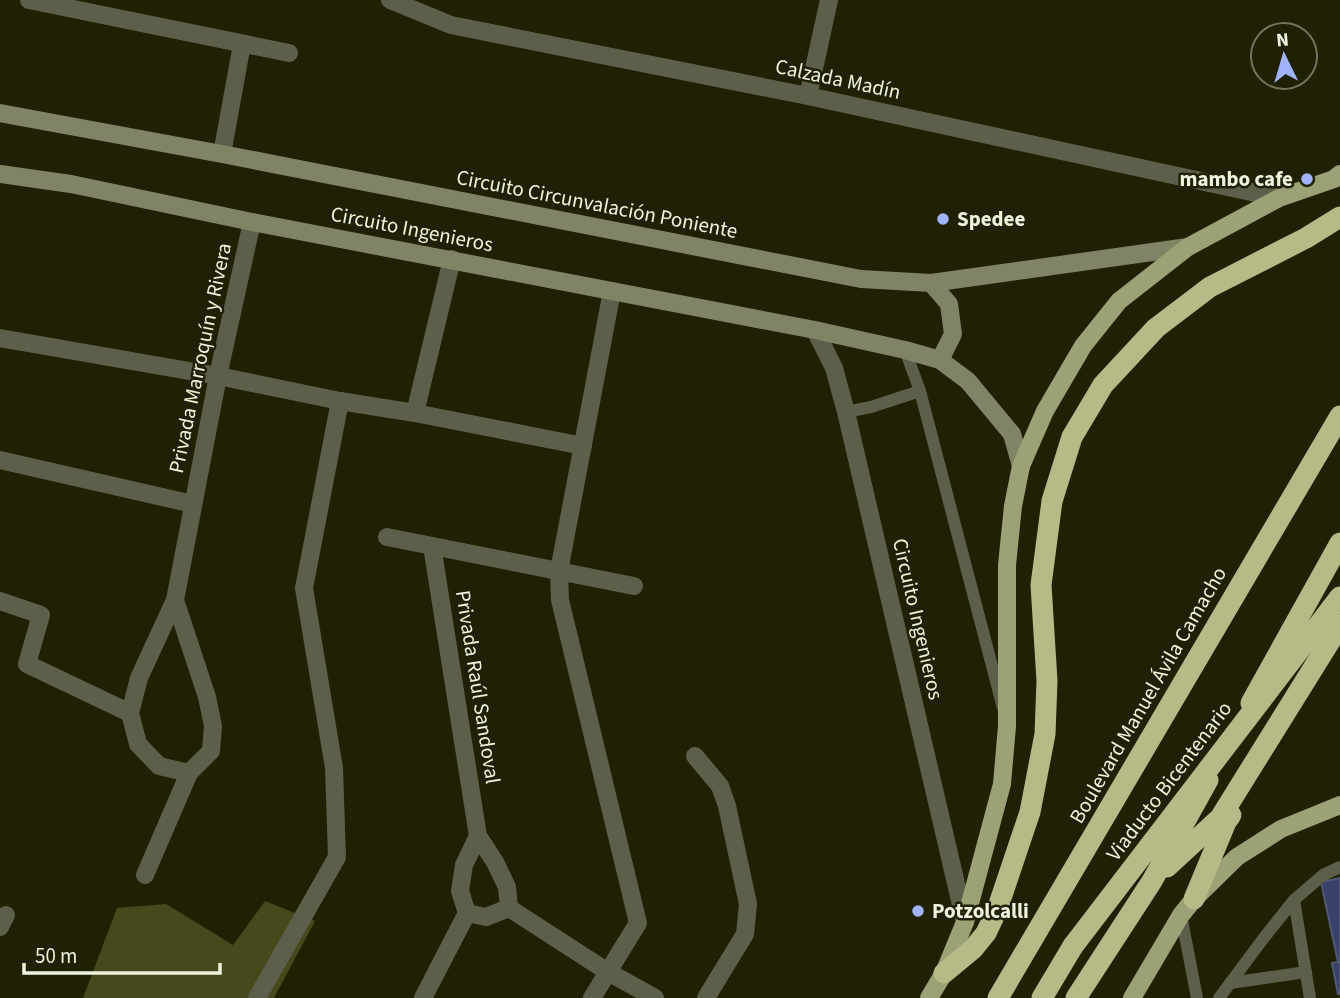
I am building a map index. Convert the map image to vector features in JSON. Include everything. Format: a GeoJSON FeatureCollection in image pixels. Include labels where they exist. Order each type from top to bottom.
{"type":"FeatureCollection","features":[{"type":"Feature","properties":{"kind":"highway"},"geometry":{"type":"LineString","coordinates":[[944,974],[973,949],[986,933],[997,910],[1030,812],[1045,734],[1047,681],[1041,585],[1052,501],[1072,437],[1103,385],[1156,328],[1210,288],[1306,238],[1340,217]]}},
{"type":"Feature","properties":{"kind":"highway","name":"Boulevard Manuel Ávila Camacho"},"geometry":{"type":"LineString","coordinates":[[998,998],[1340,416]]}},
{"type":"Feature","properties":{"kind":"highway"},"geometry":{"type":"LineString","coordinates":[[1076,998],[1152,881],[1340,543]]}},
{"type":"Feature","properties":{"kind":"highway","name":"Viaducto Bicentenario"},"geometry":{"type":"LineString","coordinates":[[1042,998],[1073,946],[1340,597]]}},
{"type":"Feature","properties":{"kind":"highway"},"geometry":{"type":"LineString","coordinates":[[1152,881],[1220,818],[1340,625]]}},
{"type":"Feature","properties":{"kind":"highway"},"geometry":{"type":"LineString","coordinates":[[1188,907],[1226,822],[1340,640]]}},
{"type":"Feature","properties":{"kind":"main road","name":"Circuito Circunvalación Poniente"},"geometry":{"type":"LineString","coordinates":[[0,113],[862,279],[931,284],[1188,247]]}},
{"type":"Feature","properties":{"kind":"main road","name":"Circuito Ingenieros"},"geometry":{"type":"LineString","coordinates":[[0,174],[71,184],[252,222],[816,330],[940,360],[968,381],[1012,434],[1021,466]]}},
{"type":"Feature","properties":{"kind":"main road"},"geometry":{"type":"LineString","coordinates":[[929,998],[944,974],[965,922],[1002,784],[1007,726],[1007,565],[1013,506],[1021,466],[1045,411],[1083,346],[1119,301],[1188,247],[1279,198],[1334,179],[1340,174]]}},
{"type":"Feature","properties":{"kind":"main road"},"geometry":{"type":"LineString","coordinates":[[931,284],[949,304],[953,334],[940,360]]}},
{"type":"Feature","properties":{"kind":"main road"},"geometry":{"type":"LineString","coordinates":[[1132,998],[1188,907],[1237,857],[1281,829],[1340,805]]}},
{"type":"Feature","properties":{"kind":"street"},"geometry":{"type":"LineString","coordinates":[[29,0],[289,53]]}},
{"type":"Feature","properties":{"kind":"street","name":"Calzada Madín"},"geometry":{"type":"LineString","coordinates":[[390,0],[451,25],[808,96],[1279,198]]}},
{"type":"Feature","properties":{"kind":"street"},"geometry":{"type":"LineString","coordinates":[[808,96],[829,0]]}},
{"type":"Feature","properties":{"kind":"street"},"geometry":{"type":"LineString","coordinates":[[222,154],[242,44]]}},
{"type":"Feature","properties":{"kind":"street","name":"Privada Marroquín y Rivera"},"geometry":{"type":"LineString","coordinates":[[130,713],[139,678],[176,600],[218,376],[252,222]]}},
{"type":"Feature","properties":{"kind":"street"},"geometry":{"type":"LineString","coordinates":[[415,413],[452,259]]}},
{"type":"Feature","properties":{"kind":"street"},"geometry":{"type":"LineString","coordinates":[[592,998],[638,923],[560,600],[559,571],[612,291]]}},
{"type":"Feature","properties":{"kind":"street","name":"Circuito Ingenieros"},"geometry":{"type":"LineString","coordinates":[[816,330],[835,368],[965,922]]}},
{"type":"Feature","properties":{"kind":"street"},"geometry":{"type":"LineString","coordinates":[[0,338],[218,376],[583,446]]}},
{"type":"Feature","properties":{"kind":"street"},"geometry":{"type":"LineString","coordinates":[[257,998],[337,857],[334,768],[304,588],[340,401]]}},
{"type":"Feature","properties":{"kind":"street","name":"Privada Marroquín y Rivera"},"geometry":{"type":"LineString","coordinates":[[0,460],[193,504]]}},
{"type":"Feature","properties":{"kind":"street"},"geometry":{"type":"LineString","coordinates":[[387,537],[634,586]]}},
{"type":"Feature","properties":{"kind":"street","name":"Privada Raúl Sandoval"},"geometry":{"type":"LineString","coordinates":[[432,546],[478,836]]}},
{"type":"Feature","properties":{"kind":"street","name":"Privada Marroquín y Rivera"},"geometry":{"type":"LineString","coordinates":[[145,875],[189,773],[211,751],[213,726],[207,697],[176,600]]}},
{"type":"Feature","properties":{"kind":"street"},"geometry":{"type":"LineString","coordinates":[[0,601],[41,615],[27,664],[130,713],[138,744],[159,766],[189,773]]}},
{"type":"Feature","properties":{"kind":"street"},"geometry":{"type":"LineString","coordinates":[[695,757],[719,786],[727,806],[748,904],[745,934],[706,998]]}},
{"type":"Feature","properties":{"kind":"street"},"geometry":{"type":"LineString","coordinates":[[478,836],[507,887],[509,908]]}},
{"type":"Feature","properties":{"kind":"street"},"geometry":{"type":"LineString","coordinates":[[423,998],[467,913],[460,891],[464,865],[478,836]]}},
{"type":"Feature","properties":{"kind":"street"},"geometry":{"type":"LineString","coordinates":[[509,908],[608,972],[655,998]]}},
{"type":"Feature","properties":{"kind":"street"},"geometry":{"type":"LineString","coordinates":[[467,913],[486,916],[509,908]]}},
{"type":"Feature","properties":{"kind":"lane"},"geometry":{"type":"LineString","coordinates":[[905,350],[920,391],[1007,726]]}},
{"type":"Feature","properties":{"kind":"lane"},"geometry":{"type":"LineString","coordinates":[[846,412],[920,391]]}},
{"type":"Feature","properties":{"kind":"lane"},"geometry":{"type":"LineString","coordinates":[[1219,998],[1294,900],[1323,875],[1340,867]]}},
{"type":"Feature","properties":{"kind":"lane"},"geometry":{"type":"LineString","coordinates":[[1294,900],[1310,998]]}},
{"type":"Feature","properties":{"kind":"lane"},"geometry":{"type":"LineString","coordinates":[[1188,907],[1197,998]]}},
{"type":"Feature","properties":{"kind":"lane"},"geometry":{"type":"LineString","coordinates":[[1230,983],[1306,972]]}},
{"type":"Feature","properties":{"kind":"green space"},"geometry":{"type":"Polygon","coordinates":[[[265,901],[315,921],[274,998],[83,998],[117,908],[166,904],[233,945],[265,901]]]}},
{"type":"Feature","properties":{"kind":"building"},"geometry":{"type":"Polygon","coordinates":[[[1340,878],[1338,994],[1332,963],[1338,962],[1321,882],[1340,878]]]}},
{"type":"Feature","properties":{"kind":"place","name":"mambo cafe"},"geometry":{"type":"Point","coordinates":[1307,179]}},
{"type":"Feature","properties":{"kind":"place","name":"Spedee"},"geometry":{"type":"Point","coordinates":[943,219]}},
{"type":"Feature","properties":{"kind":"place","name":"Potzolcalli"},"geometry":{"type":"Point","coordinates":[918,911]}}]}
